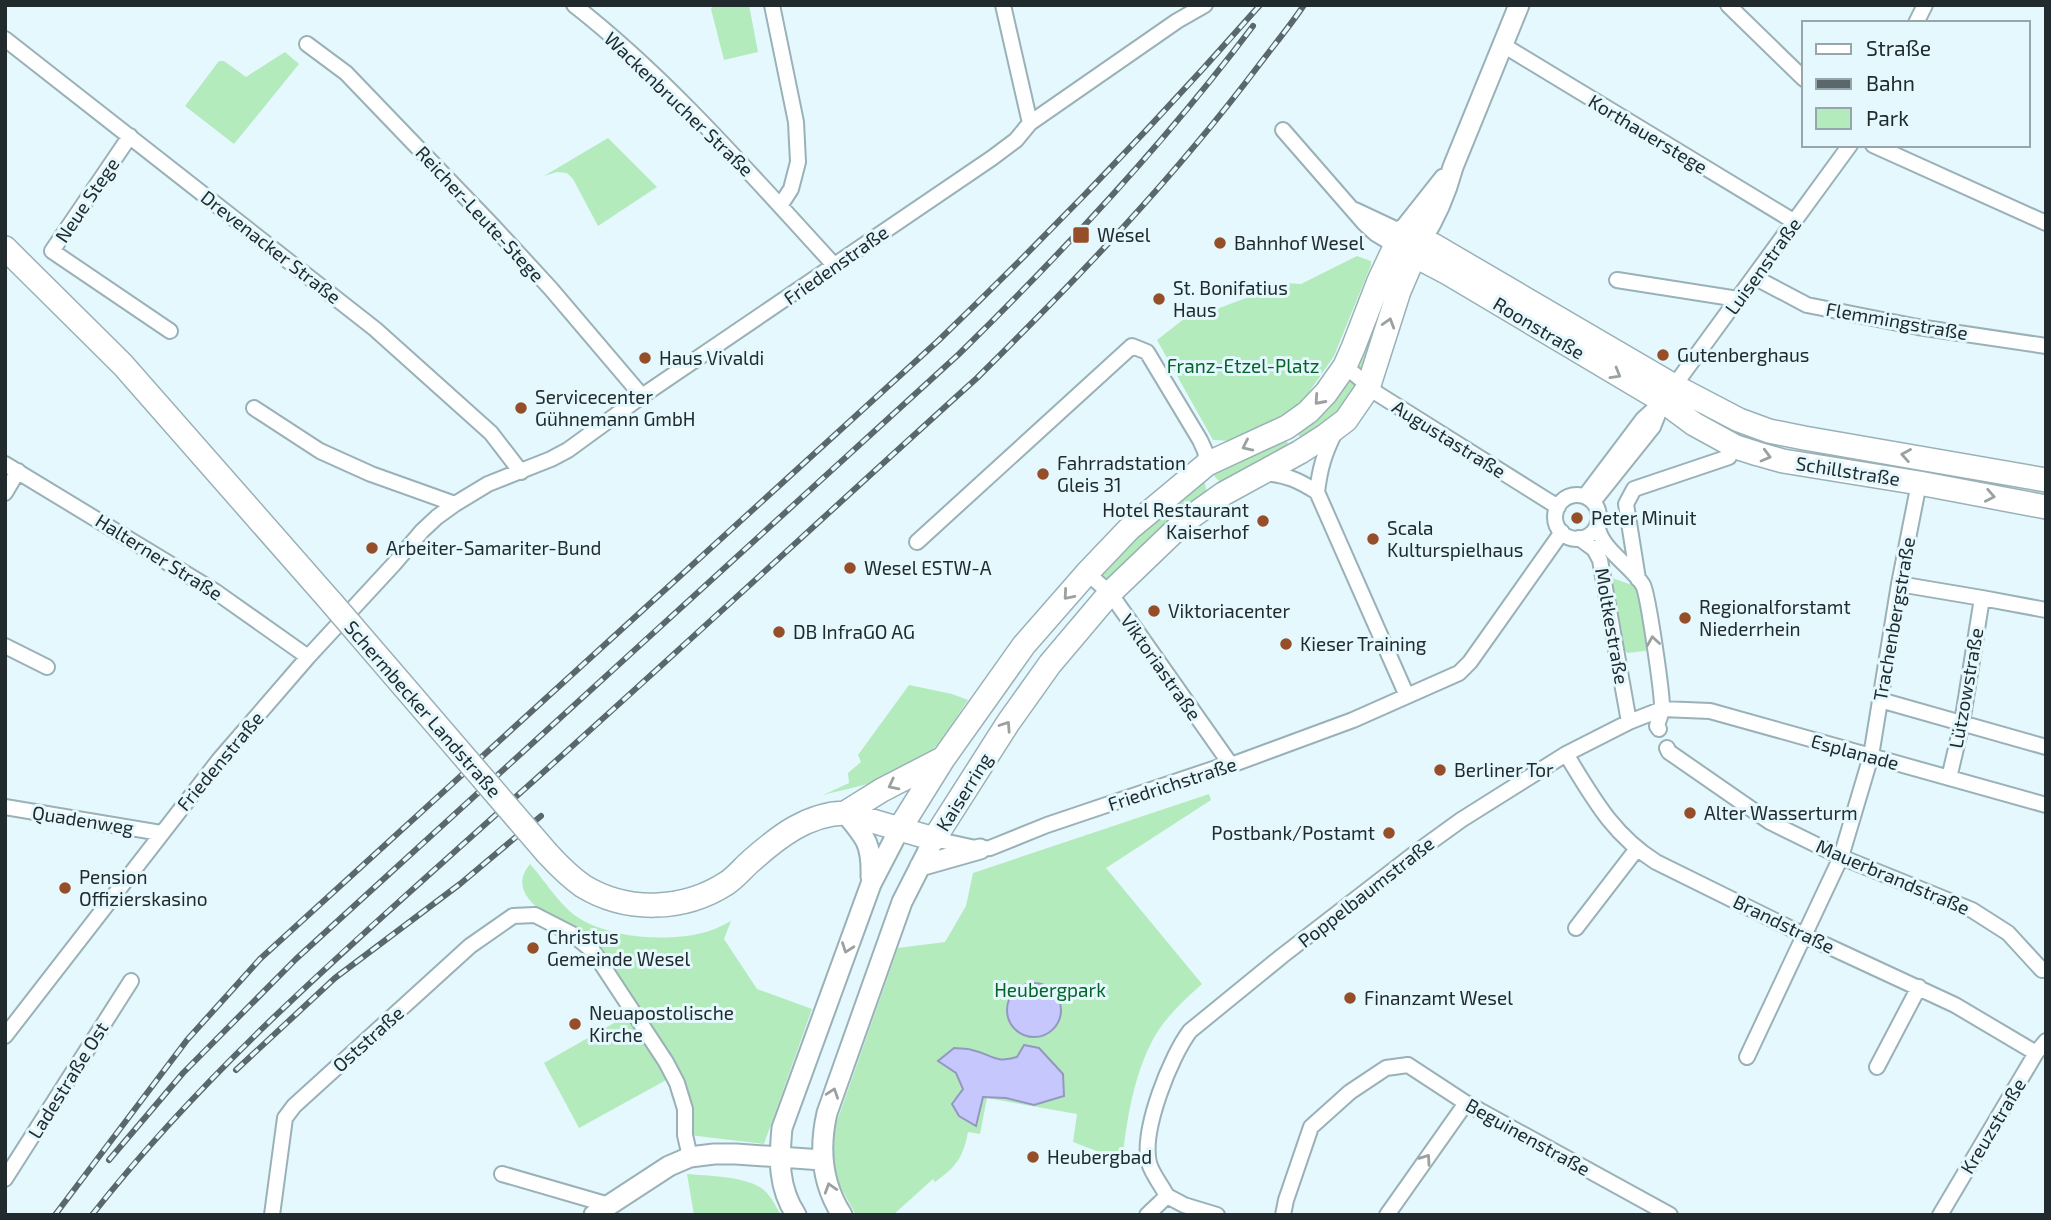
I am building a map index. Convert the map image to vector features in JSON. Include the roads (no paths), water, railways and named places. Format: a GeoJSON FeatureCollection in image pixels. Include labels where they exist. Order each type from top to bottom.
{"type":"FeatureCollection","features":[{"type":"Feature","properties":{"kind":"main road"},"geometry":{"type":"LineString","coordinates":[[1408,243],[1453,167],[1519,5]]}},
{"type":"Feature","properties":{"kind":"main road","name":"Kaiserring"},"geometry":{"type":"LineString","coordinates":[[900,828],[943,759],[1024,645],[1129,529],[1207,464],[1287,427],[1308,412],[1326,393],[1345,366],[1379,281],[1408,243]]}},
{"type":"Feature","properties":{"kind":"main road","name":"Kaiserring"},"geometry":{"type":"LineString","coordinates":[[842,1215],[834,1202],[822,1160],[823,1128],[902,902],[934,839],[995,743],[1050,664],[1110,593],[1184,522],[1223,494],[1300,452],[1346,420],[1368,387],[1399,290],[1408,243]]}},
{"type":"Feature","properties":{"kind":"main road","name":"Roonstraße"},"geometry":{"type":"LineString","coordinates":[[1408,243],[1448,273],[1669,394]]}},
{"type":"Feature","properties":{"kind":"main road","name":"Schermbecker Landstraße"},"geometry":{"type":"LineString","coordinates":[[5,248],[123,365],[547,853],[565,872],[583,885],[603,896],[637,905],[670,904],[705,894],[728,882],[773,842],[797,826],[830,814],[845,813],[934,839]]}},
{"type":"Feature","properties":{"kind":"main road","name":"Schillstraße"},"geometry":{"type":"LineString","coordinates":[[1669,394],[1769,431],[2046,480]]}},
{"type":"Feature","properties":{"kind":"main road","name":"Schillstraße"},"geometry":{"type":"LineString","coordinates":[[1669,394],[1694,424],[1736,447],[1758,454],[1783,461],[1919,482],[2046,507]]}},
{"type":"Feature","properties":{"kind":"main road"},"geometry":{"type":"LineString","coordinates":[[1207,464],[1223,494]]}},
{"type":"Feature","properties":{"kind":"main road"},"geometry":{"type":"LineString","coordinates":[[871,884],[872,861],[867,839],[845,813],[882,790],[943,759]]}},
{"type":"Feature","properties":{"kind":"main road"},"geometry":{"type":"LineString","coordinates":[[796,1215],[781,1182],[779,1158],[782,1128],[871,884],[900,828]]}},
{"type":"Feature","properties":{"kind":"main road"},"geometry":{"type":"LineString","coordinates":[[920,866],[980,849]]}},
{"type":"Feature","properties":{"kind":"main road"},"geometry":{"type":"LineString","coordinates":[[601,1210],[669,1167],[691,1157],[736,1154],[822,1160]]}},
{"type":"Feature","properties":{"kind":"street","name":"Wackenbrucher Straße"},"geometry":{"type":"LineString","coordinates":[[575,5],[661,82],[719,140],[835,266]]}},
{"type":"Feature","properties":{"kind":"street"},"geometry":{"type":"LineString","coordinates":[[772,5],[796,122],[798,162],[791,189],[780,206]]}},
{"type":"Feature","properties":{"kind":"street"},"geometry":{"type":"LineString","coordinates":[[1003,5],[1030,123]]}},
{"type":"Feature","properties":{"kind":"street","name":"Friedenstraße"},"geometry":{"type":"LineString","coordinates":[[5,1035],[219,760],[422,531],[455,504],[488,484],[568,450],[642,396],[992,158],[1016,140],[1030,123],[1177,21],[1205,5]]}},
{"type":"Feature","properties":{"kind":"street"},"geometry":{"type":"LineString","coordinates":[[1728,5],[1802,77]]}},
{"type":"Feature","properties":{"kind":"street"},"geometry":{"type":"LineString","coordinates":[[1917,21],[1925,5]]}},
{"type":"Feature","properties":{"kind":"street","name":"Drevenacker Straße"},"geometry":{"type":"LineString","coordinates":[[5,39],[375,329],[491,432],[521,472]]}},
{"type":"Feature","properties":{"kind":"street","name":"Reicher-Leute-Stege"},"geometry":{"type":"LineString","coordinates":[[307,44],[346,73],[484,217],[551,289],[642,396]]}},
{"type":"Feature","properties":{"kind":"street","name":"Korthauerstege"},"geometry":{"type":"LineString","coordinates":[[1503,45],[1795,222]]}},
{"type":"Feature","properties":{"kind":"street"},"geometry":{"type":"LineString","coordinates":[[1283,131],[1352,209],[1408,243]]}},
{"type":"Feature","properties":{"kind":"street","name":"Neue Stege"},"geometry":{"type":"LineString","coordinates":[[130,136],[52,251],[170,331]]}},
{"type":"Feature","properties":{"kind":"street","name":"Luisenstraße"},"geometry":{"type":"LineString","coordinates":[[1589,499],[1653,427],[1669,394],[1849,147]]}},
{"type":"Feature","properties":{"kind":"street"},"geometry":{"type":"LineString","coordinates":[[1877,147],[2046,223]]}},
{"type":"Feature","properties":{"kind":"street","name":"Flemmingstraße"},"geometry":{"type":"LineString","coordinates":[[1754,277],[1807,305],[1918,327],[2046,346]]}},
{"type":"Feature","properties":{"kind":"street"},"geometry":{"type":"LineString","coordinates":[[1617,280],[1738,299]]}},
{"type":"Feature","properties":{"kind":"street"},"geometry":{"type":"LineString","coordinates":[[917,542],[1132,346],[1147,352],[1200,440],[1207,464]]}},
{"type":"Feature","properties":{"kind":"street","name":"Augustastraße"},"geometry":{"type":"LineString","coordinates":[[1345,366],[1368,387],[1558,507]]}},
{"type":"Feature","properties":{"kind":"street"},"geometry":{"type":"LineString","coordinates":[[254,408],[320,451],[371,474],[455,504]]}},
{"type":"Feature","properties":{"kind":"street"},"geometry":{"type":"LineString","coordinates":[[1337,427],[1320,468],[1317,492],[1407,696]]}},
{"type":"Feature","properties":{"kind":"street"},"geometry":{"type":"LineString","coordinates":[[1639,580],[1626,504],[1634,489],[1728,457]]}},
{"type":"Feature","properties":{"kind":"street"},"geometry":{"type":"LineString","coordinates":[[5,493],[12,467]]}},
{"type":"Feature","properties":{"kind":"street","name":"Halterner Straße"},"geometry":{"type":"LineString","coordinates":[[12,467],[216,592],[308,657]]}},
{"type":"Feature","properties":{"kind":"street"},"geometry":{"type":"LineString","coordinates":[[1262,473],[1298,480],[1317,492]]}},
{"type":"Feature","properties":{"kind":"street","name":"Trachenbergstraße"},"geometry":{"type":"LineString","coordinates":[[1748,1057],[1841,856],[1871,756],[1919,482]]}},
{"type":"Feature","properties":{"kind":"street"},"geometry":{"type":"LineString","coordinates":[[1573,495],[1589,499],[1598,510],[1597,525],[1586,537],[1567,536],[1556,520],[1558,507],[1573,495]]}},
{"type":"Feature","properties":{"kind":"street","name":"Moltkestraße"},"geometry":{"type":"LineString","coordinates":[[1597,525],[1605,544],[1645,587],[1662,709]]}},
{"type":"Feature","properties":{"kind":"street","name":"Friedrichstraße"},"geometry":{"type":"LineString","coordinates":[[934,839],[980,849],[990,848],[1047,825],[1231,765],[1353,720],[1459,673],[1470,662],[1562,532]]}},
{"type":"Feature","properties":{"kind":"street","name":"Moltkestraße"},"geometry":{"type":"LineString","coordinates":[[1579,538],[1594,549],[1604,572],[1606,602],[1629,722]]}},
{"type":"Feature","properties":{"kind":"street","name":"Viktoriastraße"},"geometry":{"type":"LineString","coordinates":[[1087,573],[1110,593],[1231,765]]}},
{"type":"Feature","properties":{"kind":"street"},"geometry":{"type":"LineString","coordinates":[[1899,584],[2046,610]]}},
{"type":"Feature","properties":{"kind":"street","name":"Lützowstraße"},"geometry":{"type":"LineString","coordinates":[[1949,778],[1962,723],[1982,598]]}},
{"type":"Feature","properties":{"kind":"street"},"geometry":{"type":"LineString","coordinates":[[5,646],[47,667]]}},
{"type":"Feature","properties":{"kind":"street"},"geometry":{"type":"LineString","coordinates":[[1880,699],[2046,747]]}},
{"type":"Feature","properties":{"kind":"street"},"geometry":{"type":"LineString","coordinates":[[1659,729],[1657,726],[1662,709]]}},
{"type":"Feature","properties":{"kind":"street","name":"Poppelbaumstraße"},"geometry":{"type":"LineString","coordinates":[[1167,1196],[1149,1163],[1148,1145],[1151,1125],[1171,1062],[1180,1044],[1191,1031],[1272,964],[1461,820],[1566,754],[1629,722],[1662,709]]}},
{"type":"Feature","properties":{"kind":"street","name":"Esplanade"},"geometry":{"type":"LineString","coordinates":[[1662,709],[1710,711],[2046,805]]}},
{"type":"Feature","properties":{"kind":"street","name":"Mauerbrandstraße"},"geometry":{"type":"LineString","coordinates":[[1667,748],[1770,822],[1841,856],[1972,911],[2008,933],[2042,970]]}},
{"type":"Feature","properties":{"kind":"street","name":"Brandstraße"},"geometry":{"type":"LineString","coordinates":[[1566,754],[1605,817],[1636,850],[1804,935],[1955,1005],[2036,1054]]}},
{"type":"Feature","properties":{"kind":"street","name":"Quadenweg"},"geometry":{"type":"LineString","coordinates":[[5,807],[162,833]]}},
{"type":"Feature","properties":{"kind":"street"},"geometry":{"type":"LineString","coordinates":[[1576,928],[1636,850]]}},
{"type":"Feature","properties":{"kind":"street","name":"Oststraße"},"geometry":{"type":"LineString","coordinates":[[272,1215],[285,1118],[293,1106],[470,946],[513,916],[535,915],[572,934],[593,951],[677,1083],[685,1109],[685,1135],[691,1157]]}},
{"type":"Feature","properties":{"kind":"street","name":"Ladestraße Ost"},"geometry":{"type":"LineString","coordinates":[[5,1179],[131,981]]}},
{"type":"Feature","properties":{"kind":"street"},"geometry":{"type":"LineString","coordinates":[[1877,1067],[1919,988]]}},
{"type":"Feature","properties":{"kind":"street","name":"Kreuzstraße"},"geometry":{"type":"LineString","coordinates":[[1941,1213],[2046,1041]]}},
{"type":"Feature","properties":{"kind":"street","name":"Beguinenstraße"},"geometry":{"type":"LineString","coordinates":[[1283,1215],[1311,1128],[1350,1092],[1386,1068],[1408,1065],[1466,1103],[1661,1212]]}},
{"type":"Feature","properties":{"kind":"street"},"geometry":{"type":"LineString","coordinates":[[1387,1215],[1466,1103]]}},
{"type":"Feature","properties":{"kind":"street"},"geometry":{"type":"LineString","coordinates":[[502,1174],[601,1210]]}},
{"type":"Feature","properties":{"kind":"street"},"geometry":{"type":"LineString","coordinates":[[1147,1215],[1167,1196],[1217,1215]]}},
{"type":"Feature","properties":{"kind":"water"},"geometry":{"type":"Polygon","coordinates":[[[1039,983],[1049,987],[1057,995],[1061,1010],[1057,1025],[1049,1033],[1029,1037],[1019,1033],[1011,1025],[1007,1005],[1011,995],[1019,987],[1039,983]]]}},
{"type":"Feature","properties":{"kind":"water"},"geometry":{"type":"Polygon","coordinates":[[[1024,1045],[1039,1048],[1063,1074],[1064,1096],[1034,1105],[1006,1098],[983,1097],[976,1126],[959,1116],[952,1104],[963,1089],[956,1073],[938,1061],[954,1048],[970,1049],[998,1059],[1009,1059],[1017,1057],[1024,1045]]]}},
{"type":"Feature","properties":{"kind":"railway"},"geometry":{"type":"LineString","coordinates":[[55,1215],[187,1040],[260,959],[939,340],[1103,176],[1260,5]]}},
{"type":"Feature","properties":{"kind":"railway"},"geometry":{"type":"LineString","coordinates":[[92,1215],[188,1104],[292,1000],[977,378],[1159,188],[1227,107],[1304,5]]}},
{"type":"Feature","properties":{"kind":"railway"},"geometry":{"type":"LineString","coordinates":[[109,1160],[183,1073],[296,959],[959,354],[1112,196],[1184,113],[1253,26]]}},
{"type":"Feature","properties":{"kind":"railway"},"geometry":{"type":"LineString","coordinates":[[236,1070],[335,978],[460,884],[541,816]]}},
{"type":"Feature","properties":{"kind":"place","name":"Wesel"},"geometry":{"type":"Point","coordinates":[1081,235]}},
{"type":"Feature","properties":{"kind":"place","name":"Bahnhof Wesel"},"geometry":{"type":"Point","coordinates":[1220,243]}},
{"type":"Feature","properties":{"kind":"place","name":"St. Bonifatius Haus"},"geometry":{"type":"Point","coordinates":[1159,299]}},
{"type":"Feature","properties":{"kind":"place","name":"Gutenberghaus"},"geometry":{"type":"Point","coordinates":[1663,355]}},
{"type":"Feature","properties":{"kind":"place","name":"Haus Vivaldi"},"geometry":{"type":"Point","coordinates":[645,358]}},
{"type":"Feature","properties":{"kind":"place","name":"Servicecenter Gühnemann GmbH"},"geometry":{"type":"Point","coordinates":[521,408]}},
{"type":"Feature","properties":{"kind":"place","name":"Fahrradstation Gleis 31"},"geometry":{"type":"Point","coordinates":[1043,474]}},
{"type":"Feature","properties":{"kind":"place","name":"Peter Minuit"},"geometry":{"type":"Point","coordinates":[1577,518]}},
{"type":"Feature","properties":{"kind":"place","name":"Hotel Restaurant Kaiserhof"},"geometry":{"type":"Point","coordinates":[1263,521]}},
{"type":"Feature","properties":{"kind":"place","name":"Scala Kulturspielhaus"},"geometry":{"type":"Point","coordinates":[1373,539]}},
{"type":"Feature","properties":{"kind":"place","name":"Arbeiter-Samariter-Bund"},"geometry":{"type":"Point","coordinates":[372,548]}},
{"type":"Feature","properties":{"kind":"place","name":"Wesel ESTW-A"},"geometry":{"type":"Point","coordinates":[850,568]}},
{"type":"Feature","properties":{"kind":"place","name":"Viktoriacenter"},"geometry":{"type":"Point","coordinates":[1154,611]}},
{"type":"Feature","properties":{"kind":"place","name":"Regionalforstamt Niederrhein"},"geometry":{"type":"Point","coordinates":[1685,618]}},
{"type":"Feature","properties":{"kind":"place","name":"DB InfraGO AG"},"geometry":{"type":"Point","coordinates":[779,632]}},
{"type":"Feature","properties":{"kind":"place","name":"Kieser Training"},"geometry":{"type":"Point","coordinates":[1286,644]}},
{"type":"Feature","properties":{"kind":"place","name":"Berliner Tor"},"geometry":{"type":"Point","coordinates":[1440,770]}},
{"type":"Feature","properties":{"kind":"place","name":"Alter Wasserturm"},"geometry":{"type":"Point","coordinates":[1690,813]}},
{"type":"Feature","properties":{"kind":"place","name":"Postbank/Postamt"},"geometry":{"type":"Point","coordinates":[1389,833]}},
{"type":"Feature","properties":{"kind":"place","name":"Pension Offizierskasino"},"geometry":{"type":"Point","coordinates":[65,888]}},
{"type":"Feature","properties":{"kind":"place","name":"Christus Gemeinde Wesel"},"geometry":{"type":"Point","coordinates":[533,948]}},
{"type":"Feature","properties":{"kind":"place","name":"Finanzamt Wesel"},"geometry":{"type":"Point","coordinates":[1350,998]}},
{"type":"Feature","properties":{"kind":"place","name":"Neuapostolische Kirche"},"geometry":{"type":"Point","coordinates":[575,1024]}},
{"type":"Feature","properties":{"kind":"place","name":"Heubergbad"},"geometry":{"type":"Point","coordinates":[1033,1157]}},
{"type":"Feature","properties":{"kind":"park label","name":"Franz-Etzel-Platz"},"geometry":{"type":"Point","coordinates":[1243,366]}},
{"type":"Feature","properties":{"kind":"park label","name":"Heubergpark"},"geometry":{"type":"Point","coordinates":[1050,990]}}]}
